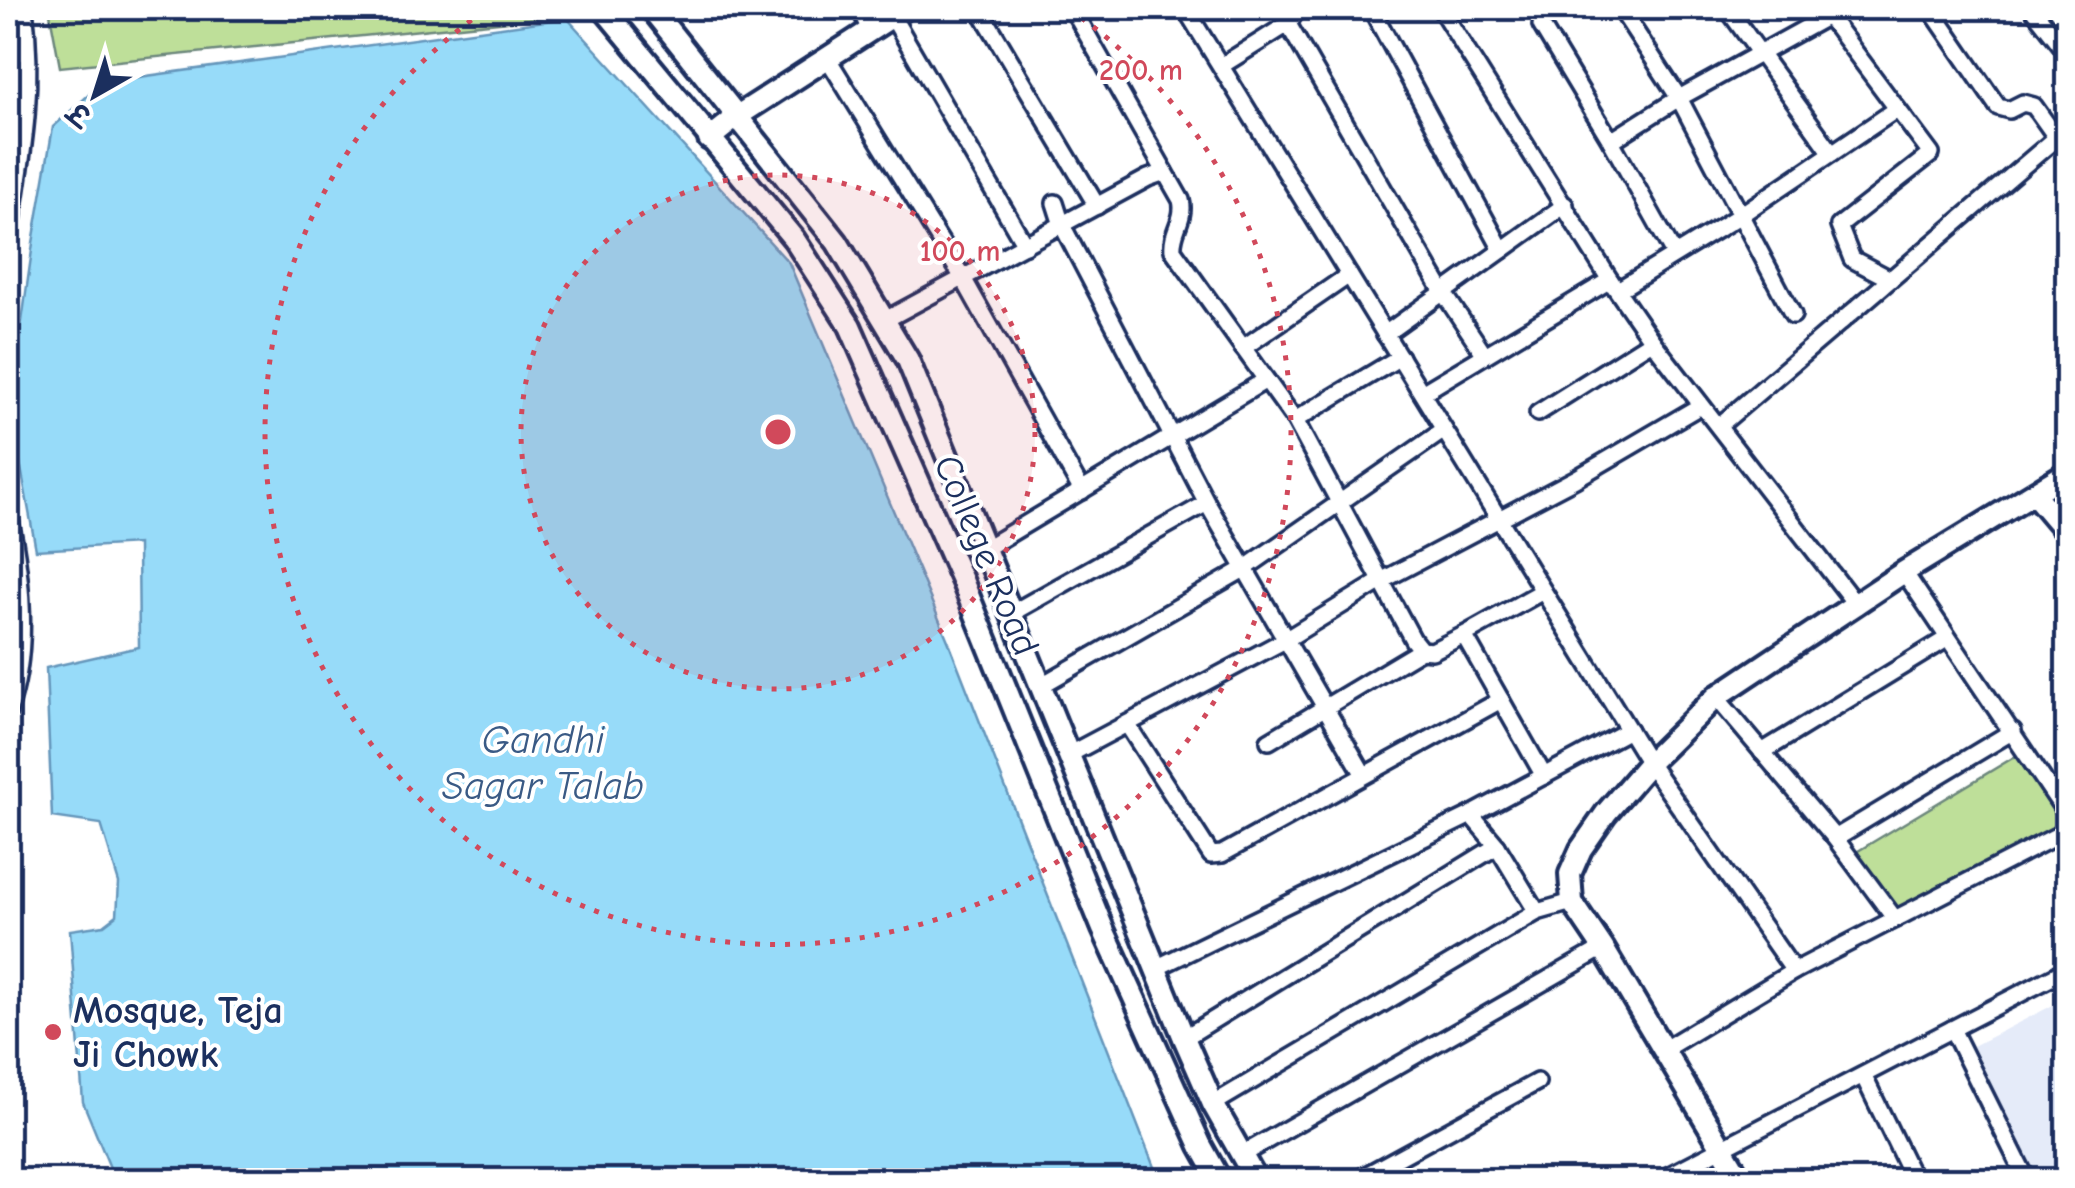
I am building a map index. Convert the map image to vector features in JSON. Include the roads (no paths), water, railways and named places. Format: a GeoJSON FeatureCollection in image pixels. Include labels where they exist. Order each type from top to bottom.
{"type":"FeatureCollection","features":[{"type":"Feature","properties":{"kind":"main road","name":"College Road"},"geometry":{"type":"LineString","coordinates":[[603,8],[794,240],[850,326],[962,580],[1103,930],[1220,1180]]}},
{"type":"Feature","properties":{"kind":"main road","name":"College Road"},"geometry":{"type":"LineString","coordinates":[[651,8],[837,242],[908,360],[1184,1038],[1213,1104],[1256,1180]]}},
{"type":"Feature","properties":{"kind":"main road"},"geometry":{"type":"LineString","coordinates":[[709,138],[899,12]]}},
{"type":"Feature","properties":{"kind":"main road"},"geometry":{"type":"LineString","coordinates":[[1741,1180],[1572,902],[1570,874],[1581,848],[1648,763],[1716,697],[1904,572],[2068,472]]}},
{"type":"Feature","properties":{"kind":"main road"},"geometry":{"type":"LineString","coordinates":[[2035,495],[2068,534]]}},
{"type":"Feature","properties":{"kind":"street"},"geometry":{"type":"LineString","coordinates":[[8,246],[28,112],[30,68],[24,8]]}},
{"type":"Feature","properties":{"kind":"street"},"geometry":{"type":"LineString","coordinates":[[860,8],[870,31]]}},
{"type":"Feature","properties":{"kind":"street"},"geometry":{"type":"LineString","coordinates":[[979,8],[1098,206]]}},
{"type":"Feature","properties":{"kind":"street"},"geometry":{"type":"LineString","coordinates":[[1072,8],[1183,206],[1172,250],[1295,420],[1421,650]]}},
{"type":"Feature","properties":{"kind":"street"},"geometry":{"type":"LineString","coordinates":[[1185,8],[1648,763],[1794,972]]}},
{"type":"Feature","properties":{"kind":"street"},"geometry":{"type":"LineString","coordinates":[[1221,66],[1288,24],[1298,8]]}},
{"type":"Feature","properties":{"kind":"street"},"geometry":{"type":"LineString","coordinates":[[1371,8],[1502,250]]}},
{"type":"Feature","properties":{"kind":"street"},"geometry":{"type":"LineString","coordinates":[[1440,8],[1652,341],[1857,606]]}},
{"type":"Feature","properties":{"kind":"street"},"geometry":{"type":"LineString","coordinates":[[1620,8],[1679,98],[1794,315]]}},
{"type":"Feature","properties":{"kind":"street"},"geometry":{"type":"LineString","coordinates":[[1728,8],[1832,153]]}},
{"type":"Feature","properties":{"kind":"street"},"geometry":{"type":"LineString","coordinates":[[1930,8],[1998,107],[2009,110],[2029,103],[2068,154]]}},
{"type":"Feature","properties":{"kind":"street"},"geometry":{"type":"LineString","coordinates":[[2032,8],[2068,54]]}},
{"type":"Feature","properties":{"kind":"street"},"geometry":{"type":"LineString","coordinates":[[899,12],[1025,245]]}},
{"type":"Feature","properties":{"kind":"street"},"geometry":{"type":"LineString","coordinates":[[1611,141],[1825,12],[1931,154],[1840,226],[1852,259],[1890,279]]}},
{"type":"Feature","properties":{"kind":"street"},"geometry":{"type":"LineString","coordinates":[[1288,24],[1443,292],[1485,355]]}},
{"type":"Feature","properties":{"kind":"street"},"geometry":{"type":"LineString","coordinates":[[1540,24],[1674,254]]}},
{"type":"Feature","properties":{"kind":"street"},"geometry":{"type":"LineString","coordinates":[[834,67],[963,278],[1082,492]]}},
{"type":"Feature","properties":{"kind":"street"},"geometry":{"type":"LineString","coordinates":[[1422,393],[1739,216],[1897,109]]}},
{"type":"Feature","properties":{"kind":"street"},"geometry":{"type":"LineString","coordinates":[[1720,425],[2056,138]]}},
{"type":"Feature","properties":{"kind":"street"},"geometry":{"type":"LineString","coordinates":[[885,320],[1165,172]]}},
{"type":"Feature","properties":{"kind":"street"},"geometry":{"type":"LineString","coordinates":[[1056,203],[1062,225],[1207,504],[1364,775]]}},
{"type":"Feature","properties":{"kind":"street"},"geometry":{"type":"LineString","coordinates":[[1385,334],[1565,205]]}},
{"type":"Feature","properties":{"kind":"street"},"geometry":{"type":"LineString","coordinates":[[1243,348],[1349,275]]}},
{"type":"Feature","properties":{"kind":"street"},"geometry":{"type":"LineString","coordinates":[[1538,413],[1652,341]]}},
{"type":"Feature","properties":{"kind":"street"},"geometry":{"type":"LineString","coordinates":[[1295,420],[1400,358]]}},
{"type":"Feature","properties":{"kind":"street"},"geometry":{"type":"LineString","coordinates":[[986,548],[1266,380]]}},
{"type":"Feature","properties":{"kind":"street"},"geometry":{"type":"LineString","coordinates":[[1070,754],[1285,640],[1381,581],[1575,479],[1700,406]]}},
{"type":"Feature","properties":{"kind":"street"},"geometry":{"type":"LineString","coordinates":[[1042,685],[1244,569],[1444,430]]}},
{"type":"Feature","properties":{"kind":"street"},"geometry":{"type":"LineString","coordinates":[[1012,612],[1207,504]]}},
{"type":"Feature","properties":{"kind":"street"},"geometry":{"type":"LineString","coordinates":[[8,511],[20,564],[20,633],[14,696],[8,712]]}},
{"type":"Feature","properties":{"kind":"street"},"geometry":{"type":"LineString","coordinates":[[1904,572],[2068,816]]}},
{"type":"Feature","properties":{"kind":"street"},"geometry":{"type":"LineString","coordinates":[[1269,740],[1421,650],[1432,651],[1543,591]]}},
{"type":"Feature","properties":{"kind":"street"},"geometry":{"type":"LineString","coordinates":[[1464,635],[1544,776]]}},
{"type":"Feature","properties":{"kind":"street"},"geometry":{"type":"LineString","coordinates":[[1762,752],[1948,638]]}},
{"type":"Feature","properties":{"kind":"street"},"geometry":{"type":"LineString","coordinates":[[1716,697],[1835,838],[1895,919]]}},
{"type":"Feature","properties":{"kind":"street"},"geometry":{"type":"LineString","coordinates":[[1127,724],[1212,855],[1222,854],[1501,700]]}},
{"type":"Feature","properties":{"kind":"street"},"geometry":{"type":"LineString","coordinates":[[1156,968],[1471,814],[1628,730]]}},
{"type":"Feature","properties":{"kind":"street"},"geometry":{"type":"LineString","coordinates":[[1835,838],[2012,731]]}},
{"type":"Feature","properties":{"kind":"street"},"geometry":{"type":"LineString","coordinates":[[1471,814],[1498,846],[1537,912]]}},
{"type":"Feature","properties":{"kind":"street"},"geometry":{"type":"LineString","coordinates":[[1663,1050],[1794,972],[2068,830]]}},
{"type":"Feature","properties":{"kind":"street"},"geometry":{"type":"LineString","coordinates":[[1184,1038],[1498,846]]}},
{"type":"Feature","properties":{"kind":"street"},"geometry":{"type":"LineString","coordinates":[[1213,1104],[1537,912],[1572,902]]}},
{"type":"Feature","properties":{"kind":"street"},"geometry":{"type":"LineString","coordinates":[[1244,1154],[1603,948]]}},
{"type":"Feature","properties":{"kind":"street"},"geometry":{"type":"LineString","coordinates":[[1660,1180],[2068,969]]}},
{"type":"Feature","properties":{"kind":"street"},"geometry":{"type":"LineString","coordinates":[[1952,1029],[2028,1180]]}},
{"type":"Feature","properties":{"kind":"street"},"geometry":{"type":"LineString","coordinates":[[1864,1077],[1914,1180]]}},
{"type":"Feature","properties":{"kind":"street"},"geometry":{"type":"LineString","coordinates":[[1357,1180],[1536,1082]]}},
{"type":"Feature","properties":{"kind":"water","name":"Gandhi Sagar Talab"},"geometry":{"type":"Polygon","coordinates":[[[567,18],[789,263],[949,643],[1159,1180],[115,1180],[83,1102],[70,930],[104,925],[117,915],[119,883],[101,824],[52,817],[46,668],[139,647],[138,544],[36,550],[10,407],[53,127],[103,82],[567,18]]]}},
{"type":"Feature","properties":{"kind":"place","name":"Mosque, Teja Ji Chowk"},"geometry":{"type":"Point","coordinates":[53,1032]}}]}
